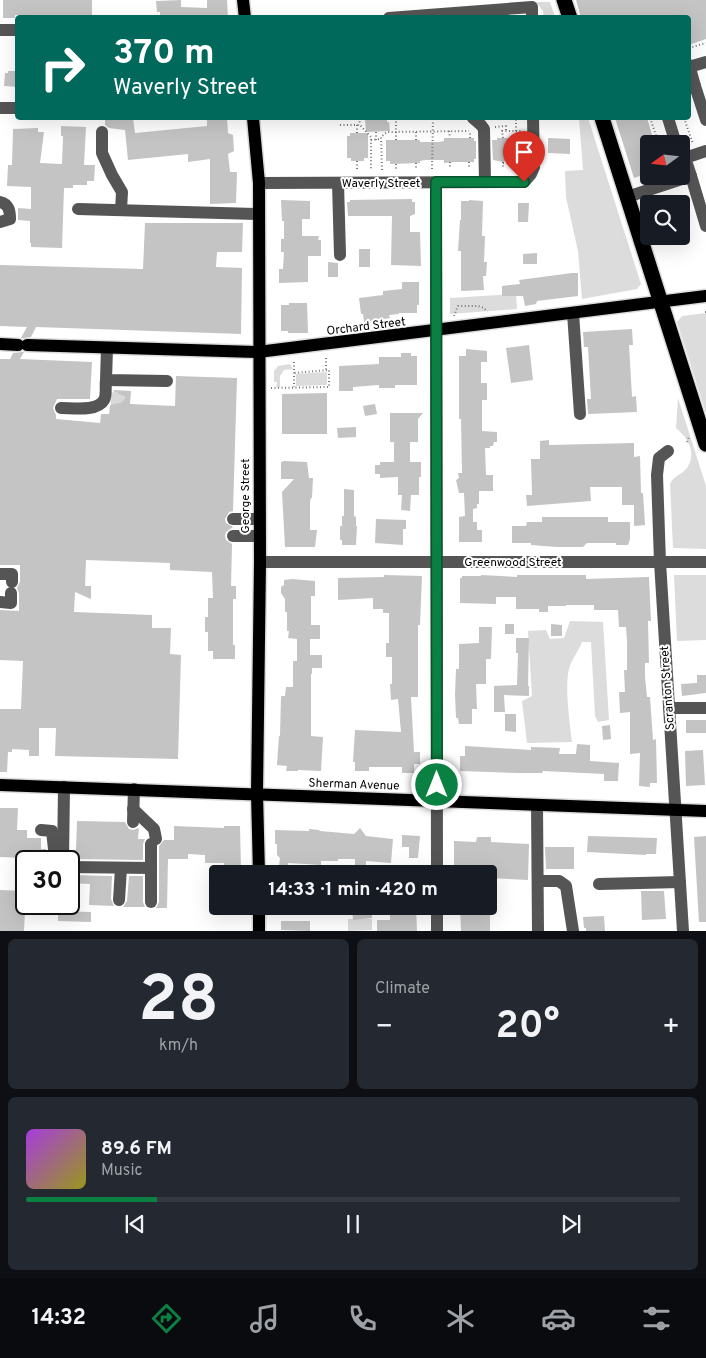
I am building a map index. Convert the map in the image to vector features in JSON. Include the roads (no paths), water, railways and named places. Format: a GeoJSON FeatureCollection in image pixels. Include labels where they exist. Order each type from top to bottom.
{"type":"FeatureCollection","features":[{"type":"Feature","properties":{"kind":"highway"},"geometry":{"type":"LineString","coordinates":[[564,0],[569,15]]}},
{"type":"Feature","properties":{"kind":"highway"},"geometry":{"type":"LineString","coordinates":[[603,120],[706,444]]}},
{"type":"Feature","properties":{"kind":"main road"},"geometry":{"type":"LineString","coordinates":[[244,0],[245,15]]}},
{"type":"Feature","properties":{"kind":"main road","name":"George Street"},"geometry":{"type":"LineString","coordinates":[[253,120],[259,183],[260,562],[258,865]]}},
{"type":"Feature","properties":{"kind":"main road","name":"Orchard Street"},"geometry":{"type":"LineString","coordinates":[[0,344],[258,352],[706,296]]}},
{"type":"Feature","properties":{"kind":"main road","name":"Sherman Avenue"},"geometry":{"type":"LineString","coordinates":[[0,785],[706,811]]}},
{"type":"Feature","properties":{"kind":"main road"},"geometry":{"type":"LineString","coordinates":[[259,915],[259,930]]}},
{"type":"Feature","properties":{"kind":"street"},"geometry":{"type":"LineString","coordinates":[[460,15],[532,12]]}},
{"type":"Feature","properties":{"kind":"street"},"geometry":{"type":"LineString","coordinates":[[0,30],[15,30]]}},
{"type":"Feature","properties":{"kind":"street"},"geometry":{"type":"LineString","coordinates":[[691,66],[706,62]]}},
{"type":"Feature","properties":{"kind":"street"},"geometry":{"type":"LineString","coordinates":[[692,87],[706,120]]}},
{"type":"Feature","properties":{"kind":"street"},"geometry":{"type":"LineString","coordinates":[[0,108],[15,108]]}},
{"type":"Feature","properties":{"kind":"street"},"geometry":{"type":"LineString","coordinates":[[476,120],[488,128],[485,182]]}},
{"type":"Feature","properties":{"kind":"street","name":"Waverly Street"},"geometry":{"type":"LineString","coordinates":[[259,183],[524,182],[534,167],[534,120]]}},
{"type":"Feature","properties":{"kind":"street"},"geometry":{"type":"LineString","coordinates":[[669,120],[673,135]]}},
{"type":"Feature","properties":{"kind":"street"},"geometry":{"type":"LineString","coordinates":[[102,132],[102,153],[122,192],[122,210]]}},
{"type":"Feature","properties":{"kind":"street"},"geometry":{"type":"LineString","coordinates":[[690,154],[706,151]]}},
{"type":"Feature","properties":{"kind":"street"},"geometry":{"type":"LineString","coordinates":[[627,197],[691,176],[701,190],[706,226]]}},
{"type":"Feature","properties":{"kind":"street"},"geometry":{"type":"LineString","coordinates":[[436,182],[437,865]]}},
{"type":"Feature","properties":{"kind":"street"},"geometry":{"type":"LineString","coordinates":[[338,183],[340,255]]}},
{"type":"Feature","properties":{"kind":"street"},"geometry":{"type":"LineString","coordinates":[[0,202],[8,206],[10,219],[0,222]]}},
{"type":"Feature","properties":{"kind":"street"},"geometry":{"type":"LineString","coordinates":[[78,209],[259,214]]}},
{"type":"Feature","properties":{"kind":"street"},"geometry":{"type":"LineString","coordinates":[[573,313],[580,414]]}},
{"type":"Feature","properties":{"kind":"street"},"geometry":{"type":"LineString","coordinates":[[61,408],[89,408],[101,404],[107,399],[115,384],[107,348]]}},
{"type":"Feature","properties":{"kind":"street"},"geometry":{"type":"LineString","coordinates":[[115,384],[167,381]]}},
{"type":"Feature","properties":{"kind":"street","name":"Scranton Street"},"geometry":{"type":"LineString","coordinates":[[668,450],[659,458],[657,475],[660,562],[682,930]]}},
{"type":"Feature","properties":{"kind":"street"},"geometry":{"type":"LineString","coordinates":[[233,519],[259,519]]}},
{"type":"Feature","properties":{"kind":"street"},"geometry":{"type":"LineString","coordinates":[[232,536],[259,536]]}},
{"type":"Feature","properties":{"kind":"street","name":"Greenwood Street"},"geometry":{"type":"LineString","coordinates":[[260,562],[706,562]]}},
{"type":"Feature","properties":{"kind":"street"},"geometry":{"type":"LineString","coordinates":[[0,574],[12,574],[11,603],[0,602]]}},
{"type":"Feature","properties":{"kind":"street"},"geometry":{"type":"LineString","coordinates":[[669,708],[706,708]]}},
{"type":"Feature","properties":{"kind":"street"},"geometry":{"type":"LineString","coordinates":[[63,850],[64,787]]}},
{"type":"Feature","properties":{"kind":"street"},"geometry":{"type":"LineString","coordinates":[[133,822],[134,789]]}},
{"type":"Feature","properties":{"kind":"street"},"geometry":{"type":"LineString","coordinates":[[537,805],[538,930]]}},
{"type":"Feature","properties":{"kind":"street"},"geometry":{"type":"LineString","coordinates":[[54,849],[47,830],[64,808]]}},
{"type":"Feature","properties":{"kind":"street"},"geometry":{"type":"LineString","coordinates":[[133,809],[154,828],[151,902]]}},
{"type":"Feature","properties":{"kind":"street"},"geometry":{"type":"LineString","coordinates":[[80,867],[151,868]]}},
{"type":"Feature","properties":{"kind":"street"},"geometry":{"type":"LineString","coordinates":[[119,900],[121,868]]}},
{"type":"Feature","properties":{"kind":"street"},"geometry":{"type":"LineString","coordinates":[[538,881],[559,881],[566,886],[573,930]]}},
{"type":"Feature","properties":{"kind":"street"},"geometry":{"type":"LineString","coordinates":[[599,884],[680,882]]}},
{"type":"Feature","properties":{"kind":"street"},"geometry":{"type":"LineString","coordinates":[[437,915],[437,930]]}},
{"type":"Feature","properties":{"kind":"tunnel"},"geometry":{"type":"LineString","coordinates":[[110,399],[119,397],[122,390]]}}]}
